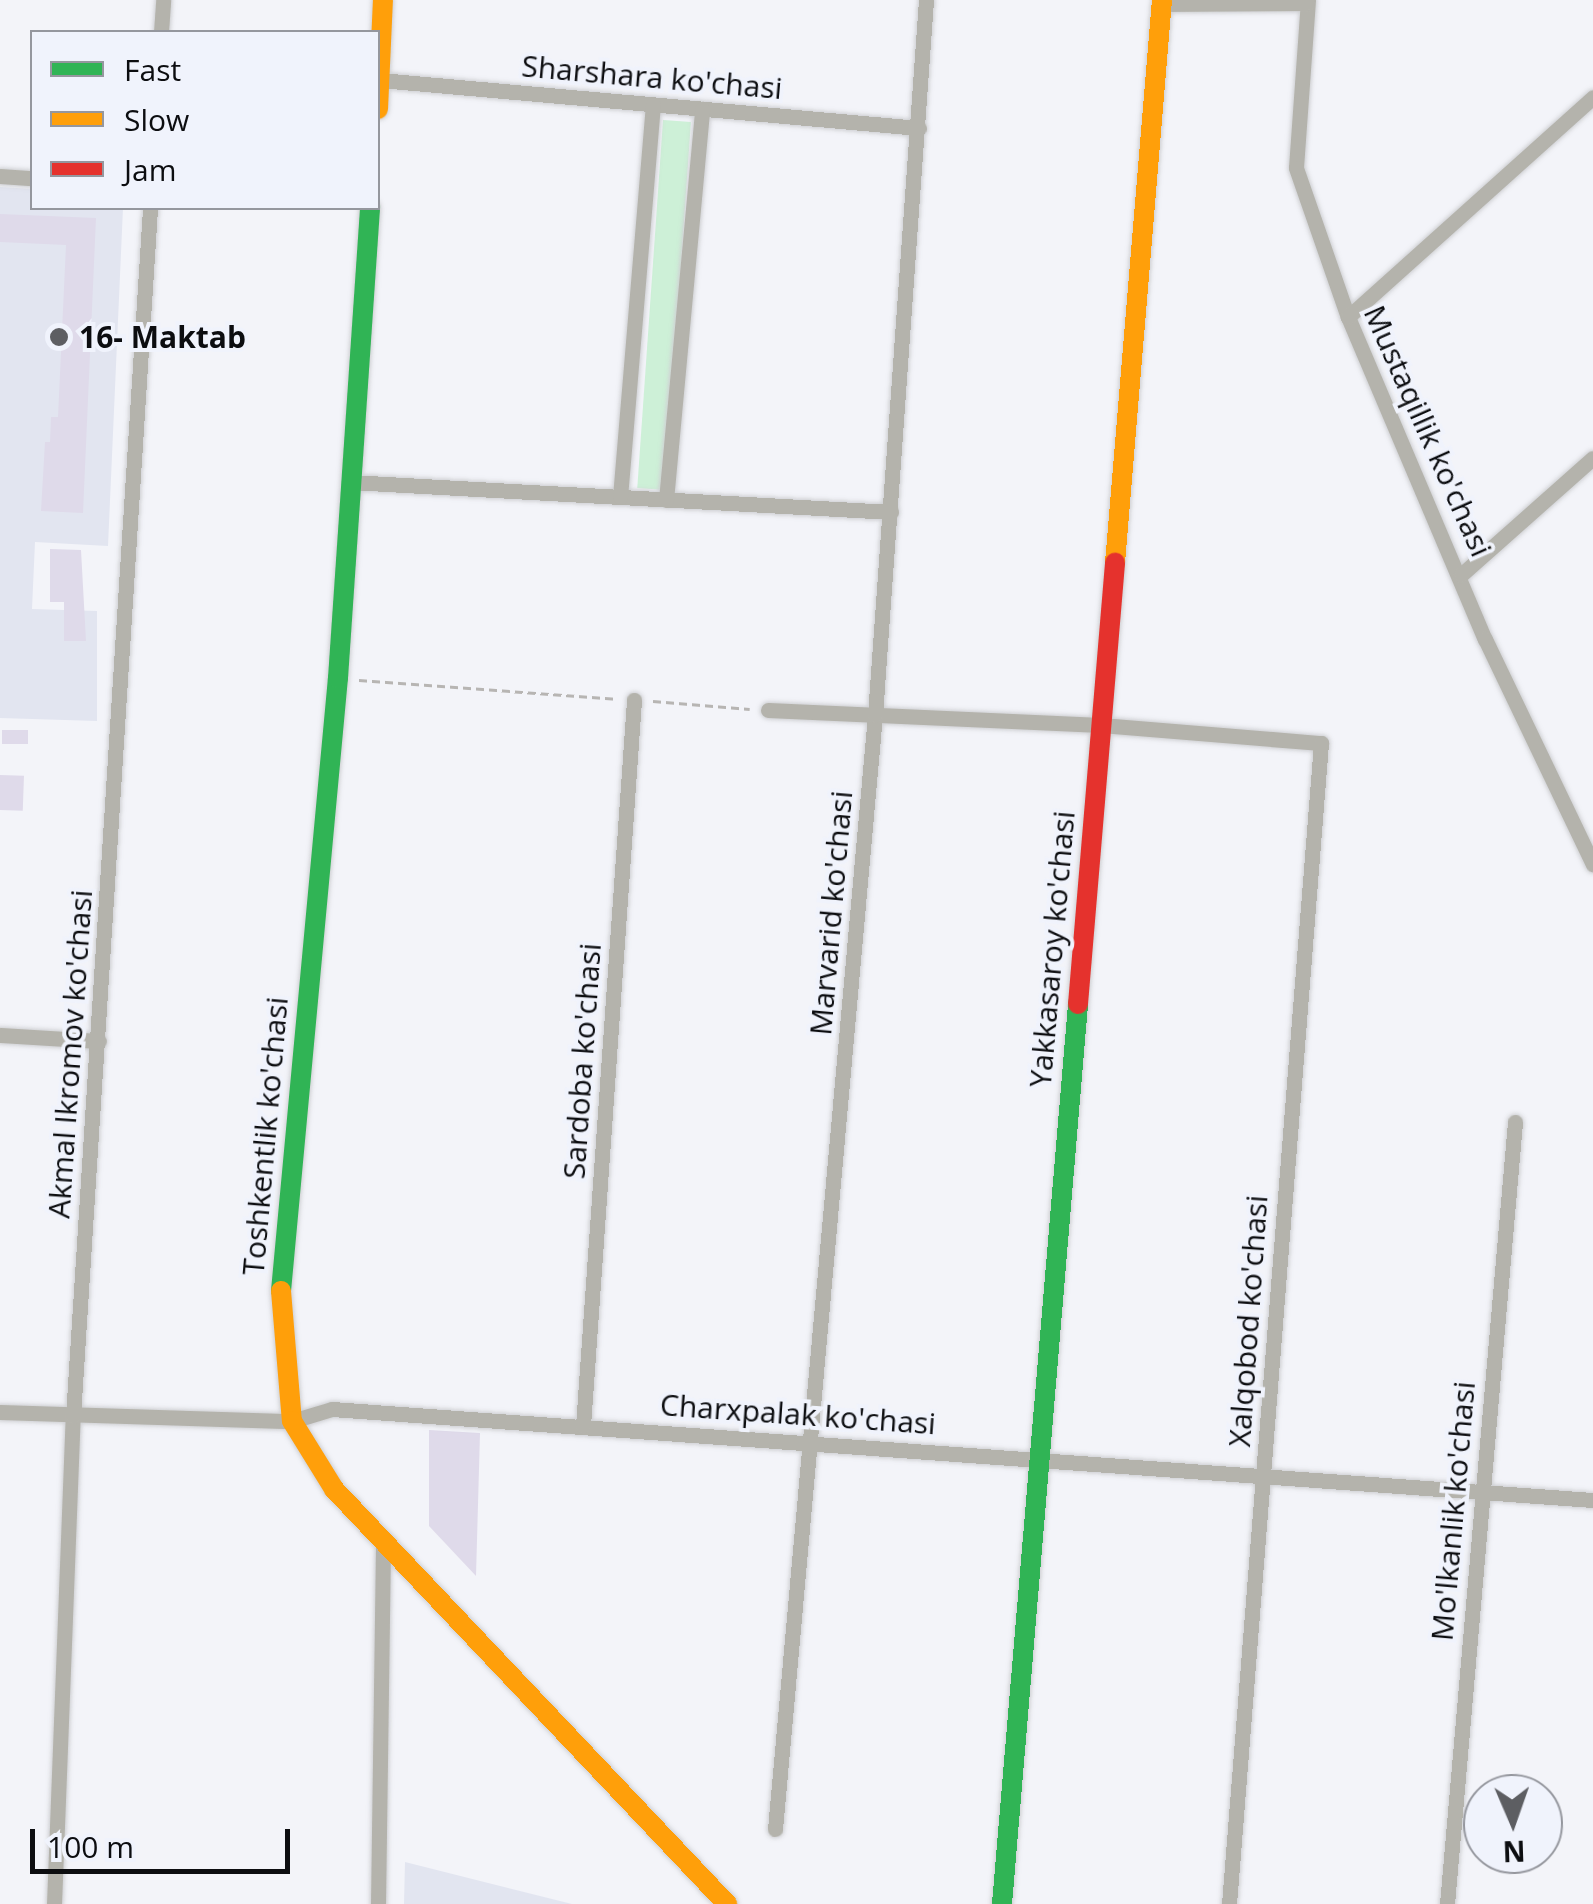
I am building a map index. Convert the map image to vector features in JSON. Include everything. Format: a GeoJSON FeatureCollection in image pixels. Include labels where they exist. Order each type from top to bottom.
{"type":"FeatureCollection","features":[{"type":"Feature","properties":{"kind":"main road"},"geometry":{"type":"LineString","coordinates":[[380,80],[384,0]]}},
{"type":"Feature","properties":{"kind":"main road","name":"Yakkasaroy ko'chasi"},"geometry":{"type":"LineString","coordinates":[[1002,1904],[1162,2]]}},
{"type":"Feature","properties":{"kind":"main road","name":"Toshkentlik ko'chasi"},"geometry":{"type":"LineString","coordinates":[[370,210],[338,678],[280,1296],[292,1422],[334,1488],[383,1544],[727,1904]]}},
{"type":"Feature","properties":{"kind":"street"},"geometry":{"type":"LineString","coordinates":[[161,30],[163,0]]}},
{"type":"Feature","properties":{"kind":"street","name":"Marvarid ko'chasi"},"geometry":{"type":"LineString","coordinates":[[775,1829],[814,1441],[875,716],[926,0]]}},
{"type":"Feature","properties":{"kind":"street"},"geometry":{"type":"LineString","coordinates":[[1162,2],[1308,2]]}},
{"type":"Feature","properties":{"kind":"street","name":"Mustaqillik ko'chasi"},"geometry":{"type":"LineString","coordinates":[[1308,2],[1296,168],[1348,317],[1593,864]]}},
{"type":"Feature","properties":{"kind":"street","name":"Sharshara ko'chasi"},"geometry":{"type":"LineString","coordinates":[[380,80],[919,128]]}},
{"type":"Feature","properties":{"kind":"street"},"geometry":{"type":"LineString","coordinates":[[1348,317],[1593,97]]}},
{"type":"Feature","properties":{"kind":"street"},"geometry":{"type":"LineString","coordinates":[[620,497],[653,104]]}},
{"type":"Feature","properties":{"kind":"street"},"geometry":{"type":"LineString","coordinates":[[666,500],[702,109]]}},
{"type":"Feature","properties":{"kind":"street"},"geometry":{"type":"LineString","coordinates":[[0,176],[30,178]]}},
{"type":"Feature","properties":{"kind":"street","name":"Akmal Ikromov ko'chasi"},"geometry":{"type":"LineString","coordinates":[[54,1904],[73,1416],[150,210]]}},
{"type":"Feature","properties":{"kind":"street"},"geometry":{"type":"LineString","coordinates":[[1462,575],[1593,458]]}},
{"type":"Feature","properties":{"kind":"street"},"geometry":{"type":"LineString","coordinates":[[350,482],[890,512]]}},
{"type":"Feature","properties":{"kind":"street","name":"Sardoba ko'chasi"},"geometry":{"type":"LineString","coordinates":[[584,1426],[634,700]]}},
{"type":"Feature","properties":{"kind":"street"},"geometry":{"type":"LineString","coordinates":[[768,710],[1101,725]]}},
{"type":"Feature","properties":{"kind":"street","name":"Xalqobod ko'chasi"},"geometry":{"type":"LineString","coordinates":[[1101,725],[1321,743],[1229,1904]]}},
{"type":"Feature","properties":{"kind":"street"},"geometry":{"type":"LineString","coordinates":[[0,1035],[99,1041]]}},
{"type":"Feature","properties":{"kind":"street","name":"Mo'lkanlik ko'chasi"},"geometry":{"type":"LineString","coordinates":[[1447,1904],[1514,1122]]}},
{"type":"Feature","properties":{"kind":"street","name":"Charxpalak ko'chasi"},"geometry":{"type":"LineString","coordinates":[[0,1412],[292,1422],[332,1409],[1593,1500]]}},
{"type":"Feature","properties":{"kind":"street"},"geometry":{"type":"LineString","coordinates":[[378,1904],[383,1544]]}},
{"type":"Feature","properties":{"kind":"path"},"geometry":{"type":"LineString","coordinates":[[338,678],[768,710]]}},
{"type":"Feature","properties":{"kind":"shaded area","name":"16- Maktab"},"geometry":{"type":"Polygon","coordinates":[[[0,187],[30,189],[30,210],[123,210],[108,546],[35,542],[32,609],[97,611],[97,721],[0,718],[0,187]]]}},
{"type":"Feature","properties":{"kind":"shaded area"},"geometry":{"type":"Polygon","coordinates":[[[405,1862],[572,1904],[404,1904],[405,1862]]]}},
{"type":"Feature","properties":{"kind":"green space"},"geometry":{"type":"Polygon","coordinates":[[[663,120],[691,122],[665,490],[637,488],[663,120]]]}},
{"type":"Feature","properties":{"kind":"building"},"geometry":{"type":"Polygon","coordinates":[[[0,214],[96,218],[83,513],[41,511],[45,442],[50,442],[51,417],[58,417],[66,245],[0,242],[0,214]]]}},
{"type":"Feature","properties":{"kind":"building"},"geometry":{"type":"Polygon","coordinates":[[[50,549],[81,550],[86,641],[64,641],[64,602],[50,602],[50,549]]]}},
{"type":"Feature","properties":{"kind":"building"},"geometry":{"type":"Polygon","coordinates":[[[2,730],[28,730],[28,744],[2,744],[2,730]]]}},
{"type":"Feature","properties":{"kind":"building"},"geometry":{"type":"Polygon","coordinates":[[[0,775],[24,776],[23,811],[0,810],[0,775]]]}},
{"type":"Feature","properties":{"kind":"building"},"geometry":{"type":"Polygon","coordinates":[[[429,1430],[480,1433],[476,1576],[429,1526],[429,1430]]]}},
{"type":"Feature","properties":{"kind":"traffic: fast"},"geometry":{"type":"LineString","coordinates":[[281,1291],[338,678],[370,210]]}},
{"type":"Feature","properties":{"kind":"traffic: fast"},"geometry":{"type":"LineString","coordinates":[[1002,1904],[1078,1004]]}},
{"type":"Feature","properties":{"kind":"traffic: slow"},"geometry":{"type":"LineString","coordinates":[[380,65],[383,0]]}},
{"type":"Feature","properties":{"kind":"traffic: slow"},"geometry":{"type":"LineString","coordinates":[[1115,563],[1162,0]]}},
{"type":"Feature","properties":{"kind":"traffic: slow"},"geometry":{"type":"LineString","coordinates":[[281,1291],[292,1421],[334,1489],[727,1904]]}},
{"type":"Feature","properties":{"kind":"traffic: jam"},"geometry":{"type":"LineString","coordinates":[[1078,1004],[1115,563]]}},
{"type":"Feature","properties":{"kind":"place","name":"16- Maktab"},"geometry":{"type":"Point","coordinates":[59,337]}}]}
